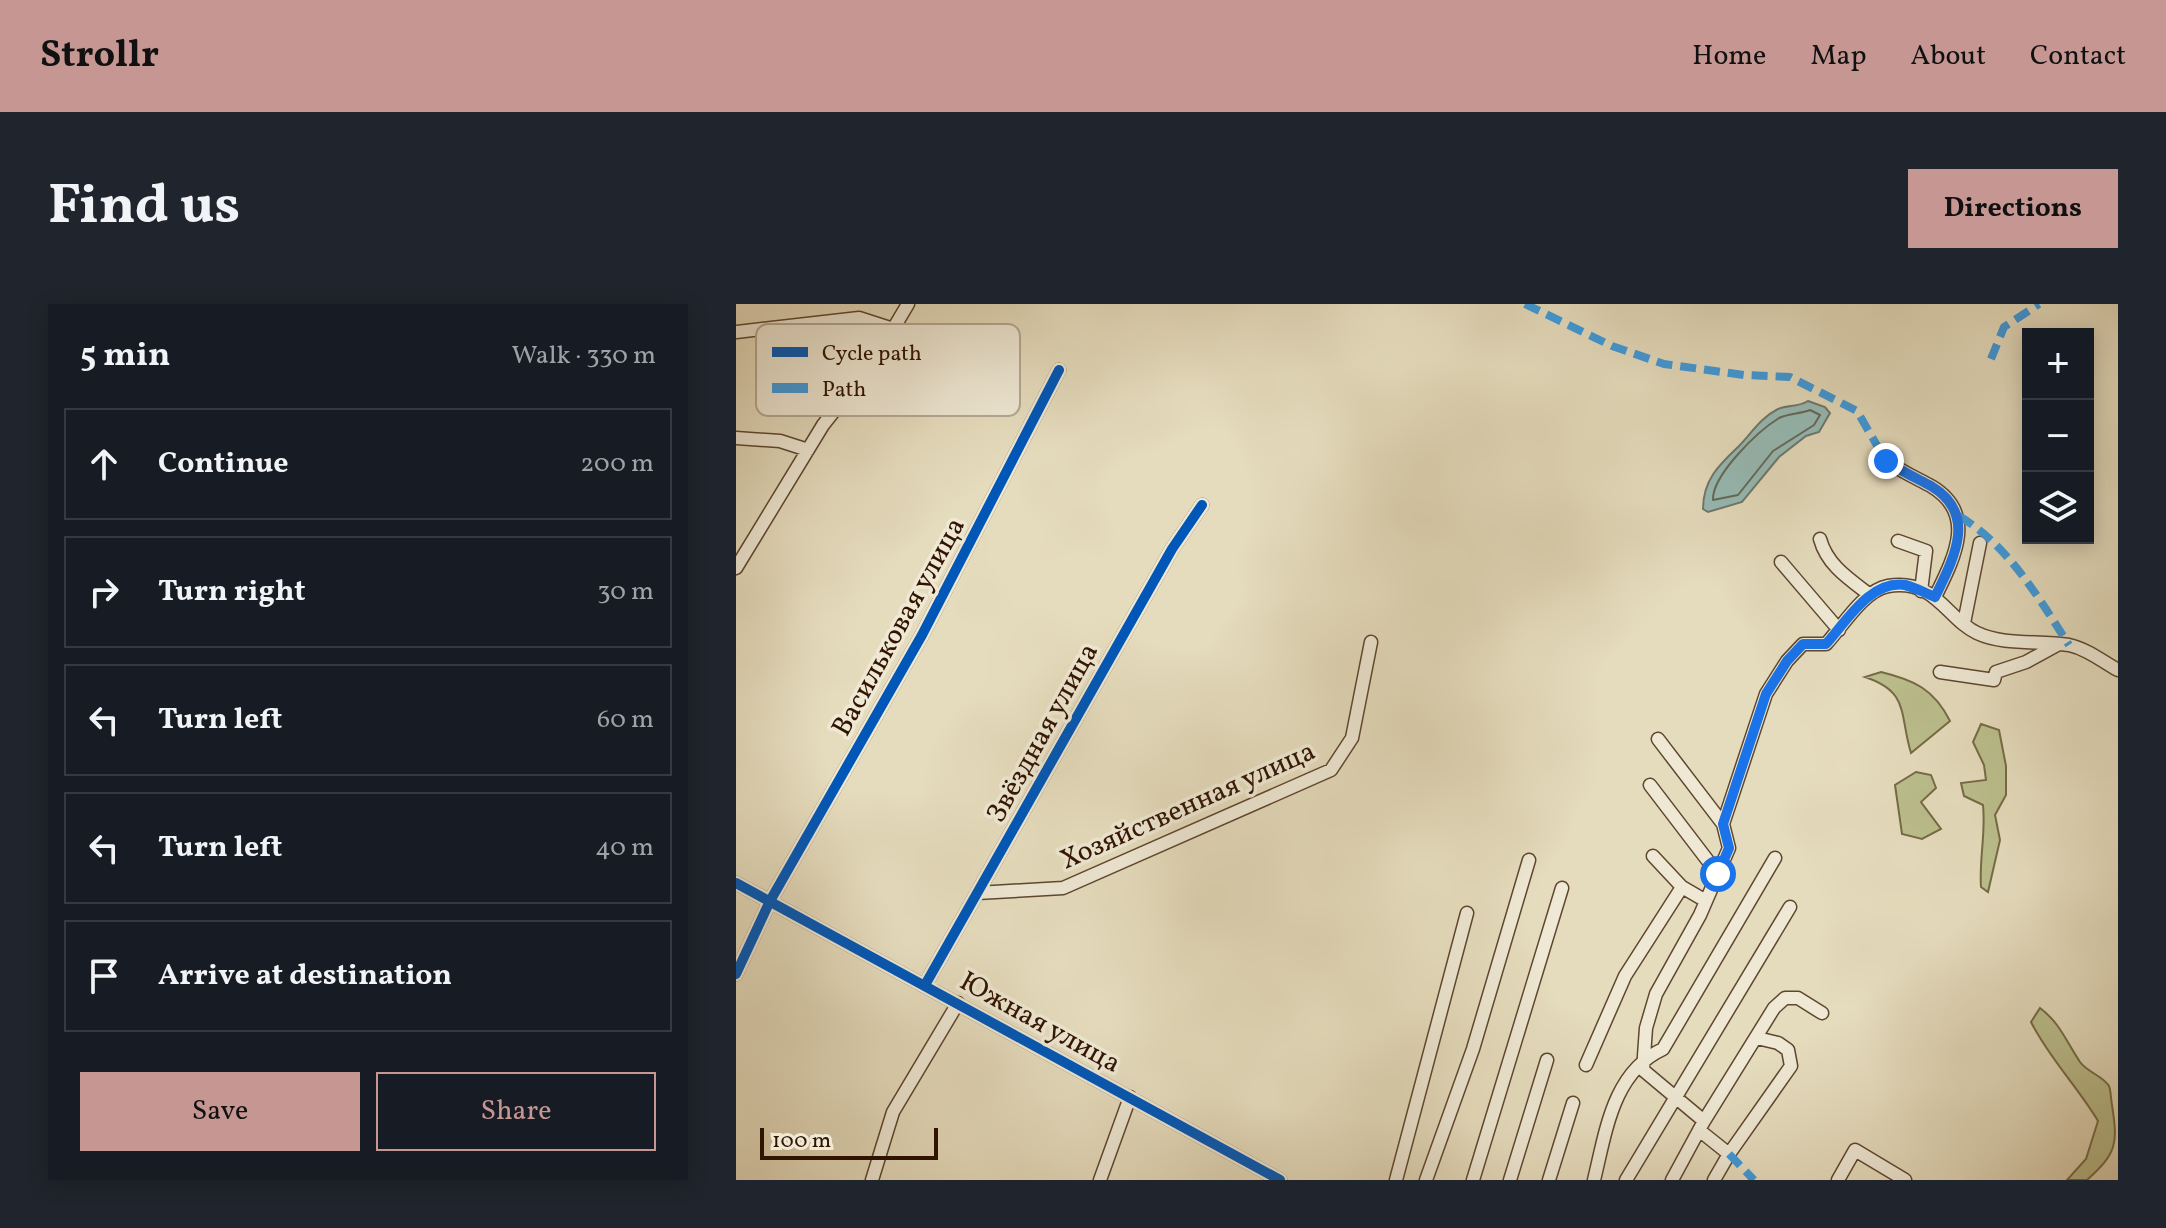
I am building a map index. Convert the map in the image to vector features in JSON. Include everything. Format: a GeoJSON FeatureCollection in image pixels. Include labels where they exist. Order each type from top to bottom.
{"type":"FeatureCollection","features":[{"type":"Feature","properties":{"kind":"street"},"geometry":{"type":"LineString","coordinates":[[896,324],[908,304]]}},
{"type":"Feature","properties":{"kind":"street"},"geometry":{"type":"LineString","coordinates":[[806,324],[859,318],[878,324]]}},
{"type":"Feature","properties":{"kind":"street"},"geometry":{"type":"LineString","coordinates":[[736,332],[756,330]]}},
{"type":"Feature","properties":{"kind":"street","name":"Васильковая улица"},"geometry":{"type":"LineString","coordinates":[[736,974],[770,901],[922,635],[1059,370]]}},
{"type":"Feature","properties":{"kind":"street"},"geometry":{"type":"LineString","coordinates":[[736,568],[808,450],[833,416]]}},
{"type":"Feature","properties":{"kind":"street"},"geometry":{"type":"LineString","coordinates":[[736,438],[780,441],[808,450]]}},
{"type":"Feature","properties":{"kind":"street"},"geometry":{"type":"LineString","coordinates":[[1886,461],[1941,493],[1959,516],[1961,532],[1952,562],[1935,597]]}},
{"type":"Feature","properties":{"kind":"street","name":"Звёздная улица"},"geometry":{"type":"LineString","coordinates":[[925,985],[1172,549],[1202,505]]}},
{"type":"Feature","properties":{"kind":"street"},"geometry":{"type":"LineString","coordinates":[[1820,539],[1824,553],[1839,571],[1870,595]]}},
{"type":"Feature","properties":{"kind":"street"},"geometry":{"type":"LineString","coordinates":[[1898,541],[1926,551],[1921,591]]}},
{"type":"Feature","properties":{"kind":"street"},"geometry":{"type":"LineString","coordinates":[[1964,623],[1980,543]]}},
{"type":"Feature","properties":{"kind":"street"},"geometry":{"type":"LineString","coordinates":[[1781,562],[1839,630]]}},
{"type":"Feature","properties":{"kind":"street"},"geometry":{"type":"LineString","coordinates":[[1723,824],[1766,694],[1787,661],[1803,644],[1826,644],[1870,595],[1885,586],[1905,585],[1935,597],[1981,635],[2085,650],[2118,670]]}},
{"type":"Feature","properties":{"kind":"street","name":"Хозяйственная улица"},"geometry":{"type":"LineString","coordinates":[[977,893],[1063,888],[1331,770],[1352,738],[1371,642]]}},
{"type":"Feature","properties":{"kind":"street"},"geometry":{"type":"LineString","coordinates":[[1940,672],[1994,680],[1996,672],[2026,662],[2059,644]]}},
{"type":"Feature","properties":{"kind":"street"},"geometry":{"type":"LineString","coordinates":[[1658,739],[1723,824],[1729,848],[1706,901],[1656,994],[1646,1028],[1642,1058],[1648,1078],[1674,1096],[1729,1154]]}},
{"type":"Feature","properties":{"kind":"street"},"geometry":{"type":"LineString","coordinates":[[1650,785],[1718,874]]}},
{"type":"Feature","properties":{"kind":"street"},"geometry":{"type":"LineString","coordinates":[[1653,856],[1682,887],[1706,901]]}},
{"type":"Feature","properties":{"kind":"street"},"geometry":{"type":"LineString","coordinates":[[1594,1180],[1619,1094],[1642,1058],[1663,1049],[1775,858]]}},
{"type":"Feature","properties":{"kind":"street"},"geometry":{"type":"LineString","coordinates":[[1426,1180],[1473,1049],[1529,860]]}},
{"type":"Feature","properties":{"kind":"street","name":"Южная улица"},"geometry":{"type":"LineString","coordinates":[[736,883],[1280,1180]]}},
{"type":"Feature","properties":{"kind":"street"},"geometry":{"type":"LineString","coordinates":[[1586,1065],[1625,976],[1682,887]]}},
{"type":"Feature","properties":{"kind":"street"},"geometry":{"type":"LineString","coordinates":[[1473,1180],[1562,888]]}},
{"type":"Feature","properties":{"kind":"street"},"geometry":{"type":"LineString","coordinates":[[1626,1180],[1790,907]]}},
{"type":"Feature","properties":{"kind":"street"},"geometry":{"type":"LineString","coordinates":[[1396,1180],[1467,913]]}},
{"type":"Feature","properties":{"kind":"street"},"geometry":{"type":"LineString","coordinates":[[1672,1180],[1774,1008],[1785,998],[1798,998],[1822,1013]]}},
{"type":"Feature","properties":{"kind":"street"},"geometry":{"type":"LineString","coordinates":[[872,1180],[893,1112],[958,1003]]}},
{"type":"Feature","properties":{"kind":"street"},"geometry":{"type":"LineString","coordinates":[[1714,1180],[1791,1066],[1788,1050],[1778,1043],[1757,1038]]}},
{"type":"Feature","properties":{"kind":"street"},"geometry":{"type":"LineString","coordinates":[[1510,1180],[1547,1060]]}},
{"type":"Feature","properties":{"kind":"street"},"geometry":{"type":"LineString","coordinates":[[1100,1180],[1130,1097]]}},
{"type":"Feature","properties":{"kind":"street"},"geometry":{"type":"LineString","coordinates":[[1549,1180],[1573,1103]]}},
{"type":"Feature","properties":{"kind":"street"},"geometry":{"type":"LineString","coordinates":[[1838,1180],[1855,1150],[1905,1180]]}},
{"type":"Feature","properties":{"kind":"green space"},"geometry":{"type":"Polygon","coordinates":[[[1881,672],[1922,688],[1937,701],[1950,721],[1911,753],[1896,697],[1879,683],[1865,677],[1881,672]]]}},
{"type":"Feature","properties":{"kind":"green space"},"geometry":{"type":"Polygon","coordinates":[[[1981,724],[1999,730],[2006,766],[2006,795],[1995,815],[2000,840],[1988,892],[1981,887],[1983,805],[1964,796],[1961,783],[1986,780],[1984,765],[1973,742],[1981,724]]]}},
{"type":"Feature","properties":{"kind":"green space"},"geometry":{"type":"Polygon","coordinates":[[[1916,772],[1931,775],[1936,788],[1921,802],[1941,829],[1922,839],[1902,834],[1895,785],[1916,772]]]}},
{"type":"Feature","properties":{"kind":"green space"},"geometry":{"type":"Polygon","coordinates":[[[2040,1008],[2058,1026],[2080,1062],[2110,1088],[2115,1129],[2113,1147],[2110,1155],[2087,1180],[2067,1180],[2086,1159],[2098,1121],[2031,1022],[2040,1008]]]}},
{"type":"Feature","properties":{"kind":"water"},"geometry":{"type":"Polygon","coordinates":[[[1808,401],[1825,407],[1830,413],[1819,432],[1806,436],[1779,457],[1742,502],[1708,512],[1703,509],[1713,474],[1761,422],[1778,409],[1808,401]]]}},
{"type":"Feature","properties":{"kind":"marked path"},"geometry":{"type":"LineString","coordinates":[[1525,304],[1612,346],[1664,364],[1744,375],[1790,377],[1857,411],[1886,461]]}},
{"type":"Feature","properties":{"kind":"marked path"},"geometry":{"type":"LineString","coordinates":[[1991,359],[2004,327],[2039,304]]}},
{"type":"Feature","properties":{"kind":"marked path"},"geometry":{"type":"LineString","coordinates":[[1959,516],[2008,557],[2069,645]]}},
{"type":"Feature","properties":{"kind":"marked path"},"geometry":{"type":"LineString","coordinates":[[1729,1154],[1754,1180]]}},
{"type":"Feature","properties":{"kind":"cycle path"},"geometry":{"type":"LineString","coordinates":[[736,974],[770,901],[922,635],[1059,370]]}},
{"type":"Feature","properties":{"kind":"cycle path"},"geometry":{"type":"LineString","coordinates":[[925,985],[1172,549],[1202,505]]}},
{"type":"Feature","properties":{"kind":"cycle path"},"geometry":{"type":"LineString","coordinates":[[736,883],[1280,1180]]}},
{"type":"Feature","properties":{"kind":"route"},"geometry":{"type":"LineString","coordinates":[[1718,874],[1729,848],[1723,824],[1766,694],[1787,661],[1803,644],[1826,644],[1870,595],[1885,586],[1905,585],[1935,597],[1952,562],[1961,532],[1959,516],[1949,500],[1886,461]]}}]}
